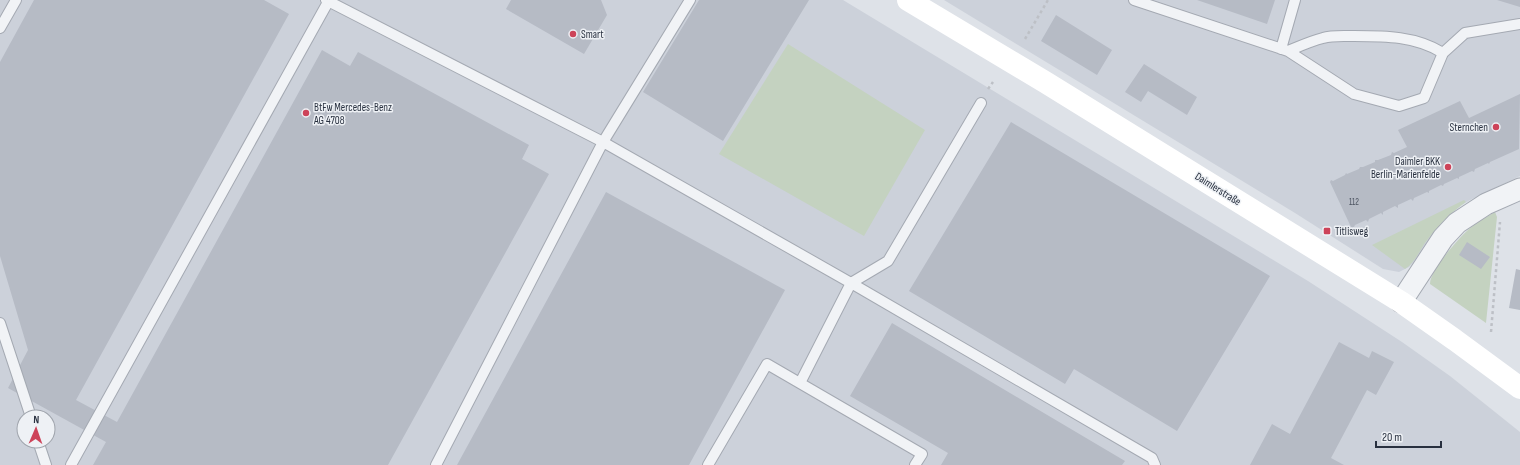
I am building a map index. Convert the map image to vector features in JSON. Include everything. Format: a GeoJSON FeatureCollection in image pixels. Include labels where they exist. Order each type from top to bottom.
{"type":"FeatureCollection","features":[{"type":"Feature","properties":{"kind":"street","name":"Daimlerstraße"},"geometry":{"type":"LineString","coordinates":[[908,0],[1401,302],[1520,388]]}},
{"type":"Feature","properties":{"kind":"street"},"geometry":{"type":"LineString","coordinates":[[1401,302],[1444,238],[1457,223],[1486,204],[1511,193]]}},
{"type":"Feature","properties":{"kind":"lane"},"geometry":{"type":"LineString","coordinates":[[0,28],[16,0]]}},
{"type":"Feature","properties":{"kind":"lane"},"geometry":{"type":"LineString","coordinates":[[436,465],[603,142],[690,0]]}},
{"type":"Feature","properties":{"kind":"lane"},"geometry":{"type":"LineString","coordinates":[[1134,0],[1145,2],[1285,50],[1354,94],[1399,106],[1424,98],[1443,54],[1465,33],[1520,24]]}},
{"type":"Feature","properties":{"kind":"lane"},"geometry":{"type":"LineString","coordinates":[[1285,50],[1295,0]]}},
{"type":"Feature","properties":{"kind":"lane"},"geometry":{"type":"LineString","coordinates":[[71,465],[328,1],[603,142],[851,283],[1152,458],[1155,465]]}},
{"type":"Feature","properties":{"kind":"lane"},"geometry":{"type":"LineString","coordinates":[[1285,50],[1324,37],[1367,36],[1397,37],[1415,41],[1431,46],[1443,54]]}},
{"type":"Feature","properties":{"kind":"lane"},"geometry":{"type":"LineString","coordinates":[[800,383],[851,283],[888,261],[981,104]]}},
{"type":"Feature","properties":{"kind":"lane"},"geometry":{"type":"LineString","coordinates":[[0,323],[28,409]]}},
{"type":"Feature","properties":{"kind":"lane"},"geometry":{"type":"LineString","coordinates":[[708,465],[767,364],[922,454],[915,465]]}},
{"type":"Feature","properties":{"kind":"lane"},"geometry":{"type":"LineString","coordinates":[[41,449],[46,465]]}},
{"type":"Feature","properties":{"kind":"path"},"geometry":{"type":"LineString","coordinates":[[1025,39],[1048,0]]}},
{"type":"Feature","properties":{"kind":"path"},"geometry":{"type":"LineString","coordinates":[[989,88],[992,82]]}},
{"type":"Feature","properties":{"kind":"path"},"geometry":{"type":"LineString","coordinates":[[1492,332],[1511,193]]}},
{"type":"Feature","properties":{"kind":"shaded area"},"geometry":{"type":"Polygon","coordinates":[[[0,0],[843,0],[1308,281],[1402,342],[1450,376],[1520,432],[1520,465],[0,465],[0,0]]]}},
{"type":"Feature","properties":{"kind":"shaded area"},"geometry":{"type":"Polygon","coordinates":[[[944,0],[1520,0],[1520,176],[1461,205],[1442,223],[1409,267],[1399,272],[1383,269],[1295,213],[944,0]]]}},
{"type":"Feature","properties":{"kind":"green space"},"geometry":{"type":"Polygon","coordinates":[[[788,44],[925,130],[864,236],[719,154],[788,44]]]}},
{"type":"Feature","properties":{"kind":"green space"},"geometry":{"type":"Polygon","coordinates":[[[1464,200],[1466,202],[1440,224],[1412,263],[1405,269],[1372,245],[1464,200]]]}},
{"type":"Feature","properties":{"kind":"green space"},"geometry":{"type":"Polygon","coordinates":[[[1495,212],[1497,217],[1486,323],[1430,284],[1431,278],[1440,263],[1464,233],[1472,226],[1495,212]]]}},
{"type":"Feature","properties":{"kind":"building"},"geometry":{"type":"Polygon","coordinates":[[[34,0],[264,0],[289,14],[76,400],[117,422],[322,50],[350,66],[358,52],[529,145],[522,159],[549,174],[388,465],[93,465],[106,442],[56,414],[56,409],[46,409],[8,388],[28,350],[0,256],[0,62],[34,0]]]}},
{"type":"Feature","properties":{"kind":"building","name":"Smart"},"geometry":{"type":"Polygon","coordinates":[[[511,0],[601,0],[607,15],[584,54],[506,9],[511,0]]]}},
{"type":"Feature","properties":{"kind":"building"},"geometry":{"type":"Polygon","coordinates":[[[699,0],[809,0],[723,141],[643,92],[699,0]]]}},
{"type":"Feature","properties":{"kind":"building"},"geometry":{"type":"Polygon","coordinates":[[[1197,0],[1275,0],[1267,24],[1197,0]]]}},
{"type":"Feature","properties":{"kind":"building"},"geometry":{"type":"Polygon","coordinates":[[[1497,0],[1520,0],[1520,7],[1497,0]]]}},
{"type":"Feature","properties":{"kind":"building"},"geometry":{"type":"Polygon","coordinates":[[[1056,15],[1112,50],[1097,75],[1041,41],[1056,15]]]}},
{"type":"Feature","properties":{"kind":"building"},"geometry":{"type":"Polygon","coordinates":[[[1144,64],[1197,97],[1187,115],[1148,91],[1141,102],[1125,92],[1144,64]]]}},
{"type":"Feature","properties":{"kind":"building"},"geometry":{"type":"Polygon","coordinates":[[[1520,94],[1519,149],[1490,162],[1489,164],[1488,163],[1475,169],[1474,172],[1472,171],[1459,177],[1459,179],[1457,178],[1444,184],[1443,186],[1441,185],[1429,191],[1429,193],[1427,192],[1414,198],[1413,201],[1411,199],[1398,205],[1398,208],[1395,206],[1383,212],[1383,215],[1381,213],[1369,219],[1368,222],[1366,220],[1355,225],[1354,227],[1351,227],[1330,182],[1331,180],[1333,181],[1346,173],[1347,174],[1359,169],[1360,167],[1375,162],[1375,160],[1391,155],[1392,152],[1394,153],[1407,147],[1398,130],[1460,101],[1469,118],[1520,94]]]}},
{"type":"Feature","properties":{"kind":"building"},"geometry":{"type":"Polygon","coordinates":[[[1011,122],[1270,276],[1177,431],[1074,369],[1065,384],[909,291],[1011,122]]]}},
{"type":"Feature","properties":{"kind":"building"},"geometry":{"type":"Polygon","coordinates":[[[606,192],[785,290],[689,465],[457,465],[606,192]]]}},
{"type":"Feature","properties":{"kind":"building"},"geometry":{"type":"Polygon","coordinates":[[[1467,242],[1490,257],[1481,269],[1459,255],[1467,242]]]}},
{"type":"Feature","properties":{"kind":"building"},"geometry":{"type":"Polygon","coordinates":[[[1516,269],[1520,270],[1520,310],[1509,308],[1516,269]]]}},
{"type":"Feature","properties":{"kind":"building"},"geometry":{"type":"Polygon","coordinates":[[[892,323],[1125,461],[1122,465],[941,465],[948,453],[850,396],[892,323]]]}},
{"type":"Feature","properties":{"kind":"building"},"geometry":{"type":"Polygon","coordinates":[[[1339,342],[1369,358],[1372,351],[1394,362],[1376,395],[1367,390],[1331,458],[1344,465],[1250,465],[1272,424],[1290,434],[1339,342]]]}},
{"type":"Feature","properties":{"kind":"place","name":"Smart"},"geometry":{"type":"Point","coordinates":[573,34]}},
{"type":"Feature","properties":{"kind":"place","name":"BtFw Mercedes-Benz AG 4708"},"geometry":{"type":"Point","coordinates":[306,113]}},
{"type":"Feature","properties":{"kind":"place","name":"Sternchen"},"geometry":{"type":"Point","coordinates":[1496,127]}},
{"type":"Feature","properties":{"kind":"place","name":"Daimler BKK Berlin-Marienfelde"},"geometry":{"type":"Point","coordinates":[1448,167]}},
{"type":"Feature","properties":{"kind":"place","name":"Titlisweg"},"geometry":{"type":"Point","coordinates":[1327,231]}}]}
